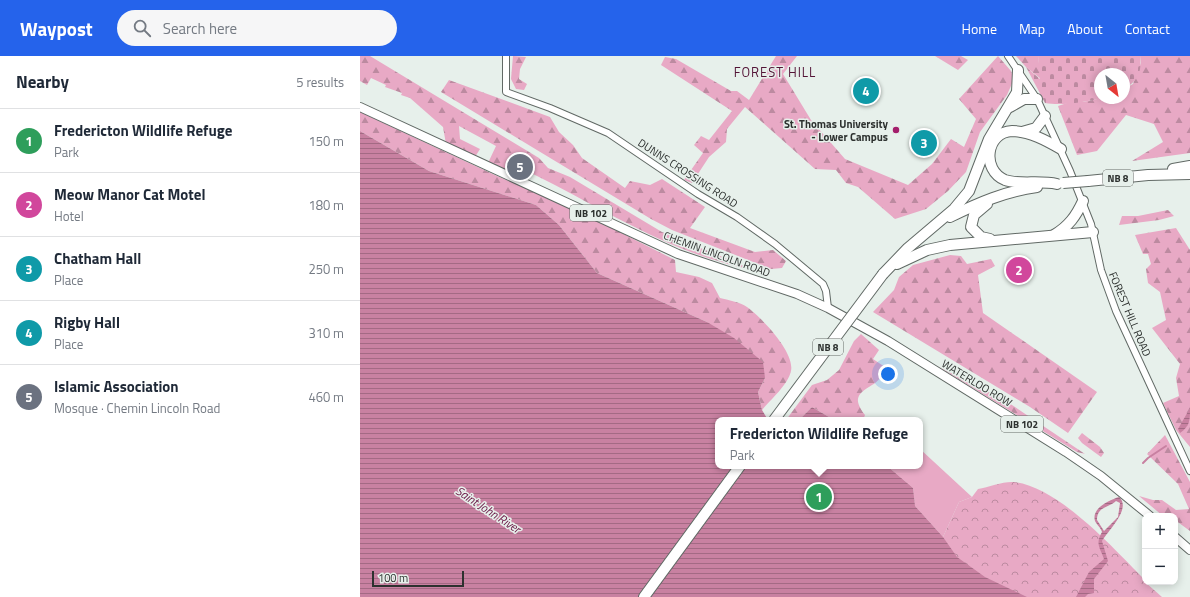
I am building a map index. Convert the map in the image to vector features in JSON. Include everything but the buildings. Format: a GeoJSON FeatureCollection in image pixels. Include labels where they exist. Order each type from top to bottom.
{"type":"FeatureCollection","features":[{"type":"Feature","properties":{"kind":"highway"},"geometry":{"type":"LineString","coordinates":[[930,230],[954,209],[969,191],[989,139],[1017,92],[1018,70]]}},
{"type":"Feature","properties":{"kind":"highway"},"geometry":{"type":"LineString","coordinates":[[1008,108],[1016,102],[1024,99],[1037,99]]}},
{"type":"Feature","properties":{"kind":"highway"},"geometry":{"type":"LineString","coordinates":[[1022,132],[1036,128],[1045,116]]}},
{"type":"Feature","properties":{"kind":"highway"},"geometry":{"type":"LineString","coordinates":[[1060,184],[1043,181],[1011,182],[997,175],[991,168],[989,152],[992,144],[1005,133],[1011,131],[1022,132],[1035,136],[1061,149]]}},
{"type":"Feature","properties":{"kind":"highway","name":"NB 8"},"geometry":{"type":"LineString","coordinates":[[1148,175],[1190,166]]}},
{"type":"Feature","properties":{"kind":"highway","name":"NB 8"},"geometry":{"type":"LineString","coordinates":[[776,417],[883,274],[908,248],[930,230],[965,210],[1003,194],[1032,187],[1148,175],[1190,174]]}},
{"type":"Feature","properties":{"kind":"highway"},"geometry":{"type":"LineString","coordinates":[[996,240],[981,237],[971,227],[971,221],[982,206],[1003,194]]}},
{"type":"Feature","properties":{"kind":"highway"},"geometry":{"type":"LineString","coordinates":[[1052,237],[1070,224],[1075,218],[1083,201]]}},
{"type":"Feature","properties":{"kind":"highway"},"geometry":{"type":"LineString","coordinates":[[883,274],[897,264],[927,250],[950,245],[996,240],[1052,237],[1093,232]]}},
{"type":"Feature","properties":{"kind":"highway"},"geometry":{"type":"LineString","coordinates":[[644,597],[738,469]]}},
{"type":"Feature","properties":{"kind":"main road","name":"CHEMIN LINCOLN ROAD"},"geometry":{"type":"LineString","coordinates":[[360,107],[678,254],[797,294],[828,308]]}},
{"type":"Feature","properties":{"kind":"main road","name":"WATERLOO ROW"},"geometry":{"type":"LineString","coordinates":[[828,308],[888,341],[1066,452],[1101,476],[1146,513]]}},
{"type":"Feature","properties":{"kind":"main road"},"geometry":{"type":"LineString","coordinates":[[1178,540],[1190,550]]}},
{"type":"Feature","properties":{"kind":"street","name":"DUNNS CROSSING ROAD"},"geometry":{"type":"LineString","coordinates":[[506,56],[506,92],[550,108],[608,133],[698,194],[736,216],[775,244],[823,284],[826,291],[828,308]]}},
{"type":"Feature","properties":{"kind":"street","name":"FOREST HILL ROAD"},"geometry":{"type":"LineString","coordinates":[[1008,56],[1037,99],[1061,149],[1083,201],[1093,232],[1101,270],[1116,311],[1190,472]]}},
{"type":"Feature","properties":{"kind":"green space"},"geometry":{"type":"Polygon","coordinates":[[[360,56],[370,56],[539,158],[548,168],[570,177],[662,232],[749,268],[735,266],[688,251],[620,220],[533,174],[535,169],[522,165],[524,159],[519,153],[514,154],[505,169],[488,163],[496,146],[459,126],[460,139],[480,149],[475,157],[446,144],[443,127],[410,98],[401,95],[402,93],[385,87],[386,85],[371,78],[367,85],[360,81],[360,56]]]}},
{"type":"Feature","properties":{"kind":"green space"},"geometry":{"type":"Polygon","coordinates":[[[513,56],[526,57],[520,69],[519,79],[527,84],[524,90],[516,89],[511,79],[513,56]]]}},
{"type":"Feature","properties":{"kind":"green space"},"geometry":{"type":"Polygon","coordinates":[[[776,56],[797,56],[783,74],[811,120],[845,159],[908,185],[932,164],[951,139],[964,147],[976,119],[959,99],[998,56],[1011,71],[1014,79],[1007,95],[980,132],[966,172],[948,191],[926,209],[895,219],[858,187],[846,183],[836,170],[815,169],[745,107],[727,129],[726,142],[709,157],[692,183],[684,180],[703,153],[694,145],[701,136],[709,140],[732,111],[661,65],[665,57],[676,59],[731,91],[737,91],[749,100],[776,56]]]}},
{"type":"Feature","properties":{"kind":"green space"},"geometry":{"type":"Polygon","coordinates":[[[935,56],[961,56],[968,60],[958,70],[935,56]]]}},
{"type":"Feature","properties":{"kind":"green space"},"geometry":{"type":"Polygon","coordinates":[[[1016,56],[1038,56],[1041,79],[1026,67],[1016,56]]]}},
{"type":"Feature","properties":{"kind":"green space"},"geometry":{"type":"Polygon","coordinates":[[[1038,56],[1140,56],[1140,71],[1136,79],[1130,85],[1130,68],[1094,68],[1094,100],[1074,103],[1045,103],[1026,67],[1040,79],[1038,56]]]}},
{"type":"Feature","properties":{"kind":"green space"},"geometry":{"type":"Polygon","coordinates":[[[1140,56],[1190,56],[1190,153],[1132,161],[1163,142],[1154,124],[1126,115],[1097,151],[1077,155],[1058,106],[1070,102],[1083,102],[1094,100],[1094,104],[1130,104],[1130,86],[1133,84],[1141,63],[1140,56]]]}},
{"type":"Feature","properties":{"kind":"green space"},"geometry":{"type":"Polygon","coordinates":[[[449,80],[550,117],[559,132],[573,145],[582,158],[625,188],[630,181],[650,185],[662,179],[705,207],[690,228],[755,252],[773,250],[786,261],[782,268],[771,269],[672,230],[651,219],[441,92],[449,80]]]}},
{"type":"Feature","properties":{"kind":"green space"},"geometry":{"type":"Polygon","coordinates":[[[360,112],[497,176],[562,203],[675,260],[676,272],[699,277],[712,283],[720,298],[737,302],[747,307],[768,327],[783,345],[791,363],[791,371],[779,392],[762,410],[758,392],[765,378],[707,322],[597,273],[559,225],[536,205],[429,171],[360,131],[360,112]]]}},
{"type":"Feature","properties":{"kind":"green space"},"geometry":{"type":"Polygon","coordinates":[[[1168,210],[1174,216],[1159,220],[1119,225],[1122,216],[1138,216],[1168,210]]]}},
{"type":"Feature","properties":{"kind":"green space"},"geometry":{"type":"Polygon","coordinates":[[[1176,228],[1190,250],[1190,447],[1176,430],[1163,403],[1179,396],[1176,378],[1180,364],[1152,328],[1166,320],[1160,292],[1148,283],[1146,269],[1151,264],[1148,254],[1143,254],[1135,235],[1176,228]]]}},
{"type":"Feature","properties":{"kind":"green space"},"geometry":{"type":"Polygon","coordinates":[[[950,255],[961,256],[967,264],[991,259],[995,266],[978,275],[983,313],[1097,392],[1068,433],[1030,407],[873,312],[894,290],[899,277],[913,265],[950,255]]]}},
{"type":"Feature","properties":{"kind":"green space"},"geometry":{"type":"Polygon","coordinates":[[[861,334],[879,350],[873,359],[888,369],[876,382],[863,391],[858,397],[859,405],[865,415],[864,417],[829,417],[812,407],[802,417],[788,417],[812,385],[827,380],[839,370],[854,341],[861,334]]]}},
{"type":"Feature","properties":{"kind":"green space"},"geometry":{"type":"Polygon","coordinates":[[[937,366],[1006,401],[1085,454],[1077,452],[937,366]]]}},
{"type":"Feature","properties":{"kind":"green space"},"geometry":{"type":"Polygon","coordinates":[[[1082,433],[1100,447],[1104,453],[1101,457],[1082,443],[1078,438],[1082,433]]]}},
{"type":"Feature","properties":{"kind":"green space"},"geometry":{"type":"Polygon","coordinates":[[[1165,435],[1190,482],[1190,531],[1178,522],[1178,513],[1159,513],[1139,496],[1153,500],[1162,500],[1176,510],[1189,509],[1178,484],[1147,454],[1165,435]]]}},
{"type":"Feature","properties":{"kind":"green space"},"geometry":{"type":"Polygon","coordinates":[[[923,452],[972,497],[959,502],[943,537],[915,506],[913,488],[891,469],[923,469],[923,452]]]}},
{"type":"Feature","properties":{"kind":"green space"},"geometry":{"type":"Polygon","coordinates":[[[744,469],[891,469],[913,488],[915,506],[943,537],[959,502],[972,497],[978,489],[1010,482],[1031,486],[1049,495],[1085,521],[1142,577],[1142,585],[1148,585],[1162,597],[650,597],[744,469]]]}},
{"type":"Feature","properties":{"kind":"water","name":"Saint John River"},"geometry":{"type":"Polygon","coordinates":[[[360,131],[429,171],[536,205],[559,225],[597,273],[707,322],[734,338],[763,362],[765,378],[758,392],[762,410],[766,417],[715,417],[715,469],[891,469],[913,488],[915,506],[943,537],[957,557],[985,577],[1027,597],[360,597],[360,131]]]}},
{"type":"Feature","properties":{"kind":"water"},"geometry":{"type":"Polygon","coordinates":[[[812,407],[829,417],[802,417],[812,407]]]}},
{"type":"Feature","properties":{"kind":"water"},"geometry":{"type":"Polygon","coordinates":[[[1190,408],[1189,422],[1186,428],[1180,433],[1178,429],[1190,408]]]}},
{"type":"Feature","properties":{"kind":"water"},"geometry":{"type":"Polygon","coordinates":[[[1119,497],[1123,507],[1121,513],[1102,541],[1108,561],[1094,579],[1094,593],[1088,594],[1085,597],[1076,597],[1089,572],[1104,559],[1099,546],[1099,540],[1102,532],[1095,521],[1096,512],[1098,508],[1106,502],[1119,497]],[[1116,501],[1099,512],[1097,520],[1104,531],[1118,517],[1120,503],[1116,501]]]}},
{"type":"Feature","properties":{"kind":"waterway"},"geometry":{"type":"LineString","coordinates":[[1143,463],[1166,446]]}},
{"type":"Feature","properties":{"kind":"place","name":"Rigby Hall"},"geometry":{"type":"Point","coordinates":[866,91]}},
{"type":"Feature","properties":{"kind":"place","name":"St. Thomas University - Lower Campus"},"geometry":{"type":"Point","coordinates":[896,130]}},
{"type":"Feature","properties":{"kind":"place","name":"Chatham Hall"},"geometry":{"type":"Point","coordinates":[924,143]}},
{"type":"Feature","properties":{"kind":"place","name":"Islamic Association"},"geometry":{"type":"Point","coordinates":[520,167]}},
{"type":"Feature","properties":{"kind":"place","name":"Meow Manor Cat Motel"},"geometry":{"type":"Point","coordinates":[1019,270]}},
{"type":"Feature","properties":{"kind":"place","name":"Fredericton Wildlife Refuge"},"geometry":{"type":"Point","coordinates":[819,497]}},
{"type":"Feature","properties":{"kind":"district","name":"FOREST HILL"},"geometry":{"type":"Point","coordinates":[775,72]}}]}
